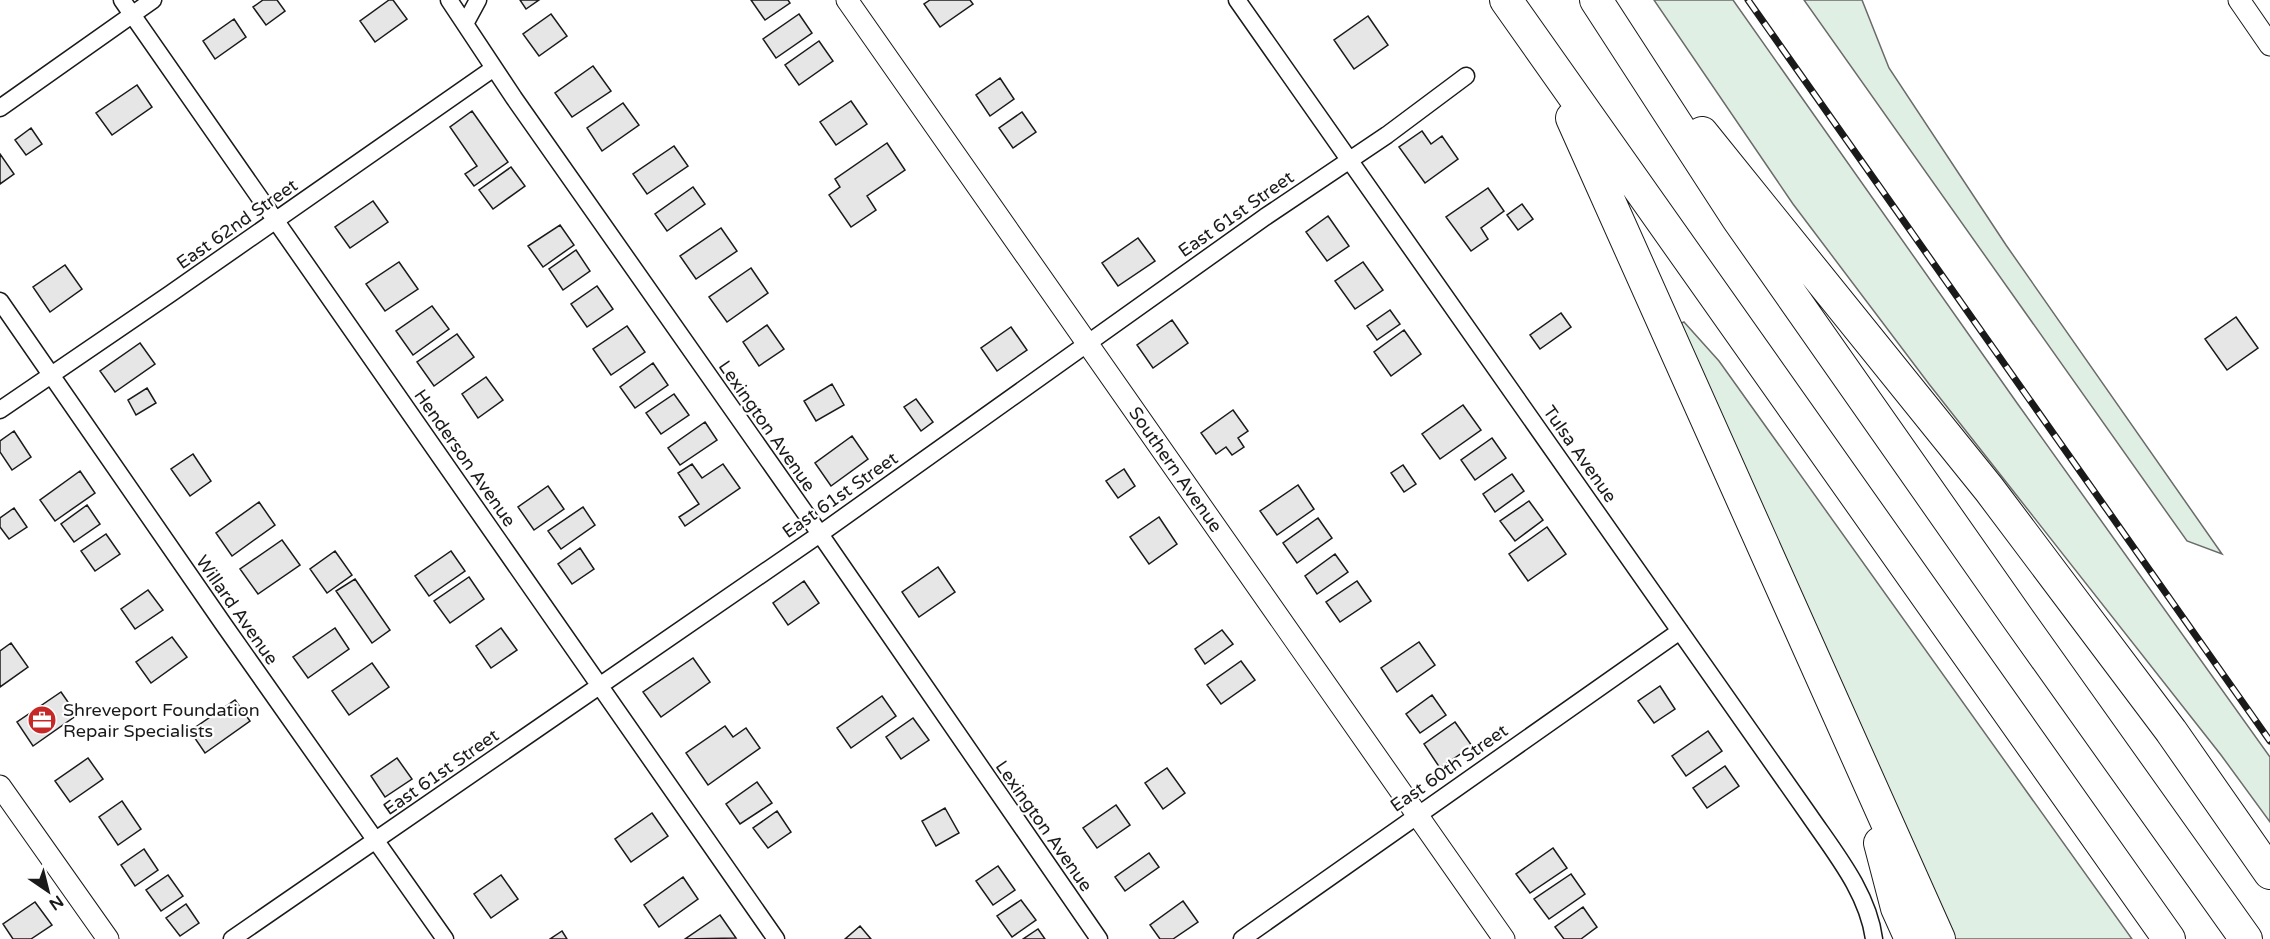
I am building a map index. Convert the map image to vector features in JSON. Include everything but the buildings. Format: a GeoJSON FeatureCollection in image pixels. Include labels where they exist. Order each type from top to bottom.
{"type":"FeatureCollection","features":[{"type":"Feature","properties":{"kind":"highway"},"geometry":{"type":"LineString","coordinates":[[1506,0],[2169,939]]}},
{"type":"Feature","properties":{"kind":"highway"},"geometry":{"type":"LineString","coordinates":[[1599,4],[1989,489],[2171,730],[2270,873]]}},
{"type":"Feature","properties":{"kind":"highway"},"geometry":{"type":"LineString","coordinates":[[1599,4],[1738,219],[2246,939]]}},
{"type":"Feature","properties":{"kind":"highway"},"geometry":{"type":"LineString","coordinates":[[1542,50],[1854,744],[1939,939]]}},
{"type":"Feature","properties":{"kind":"highway"},"geometry":{"type":"LineString","coordinates":[[1854,744],[1897,908],[1911,939]]}},
{"type":"Feature","properties":{"kind":"street","name":"Henderson Avenue"},"geometry":{"type":"LineString","coordinates":[[122,0],[776,939]]}},
{"type":"Feature","properties":{"kind":"street"},"geometry":{"type":"LineString","coordinates":[[0,108],[153,0]]}},
{"type":"Feature","properties":{"kind":"street","name":"Lexington Avenue"},"geometry":{"type":"LineString","coordinates":[[449,0],[1099,939]]}},
{"type":"Feature","properties":{"kind":"street"},"geometry":{"type":"LineString","coordinates":[[465,24],[478,0]]}},
{"type":"Feature","properties":{"kind":"street","name":"Southern Avenue"},"geometry":{"type":"LineString","coordinates":[[847,0],[1504,939]]}},
{"type":"Feature","properties":{"kind":"street","name":"Tulsa Avenue"},"geometry":{"type":"LineString","coordinates":[[1237,0],[1844,867],[1867,907],[1874,939]]}},
{"type":"Feature","properties":{"kind":"street"},"geometry":{"type":"LineString","coordinates":[[2239,0],[2270,45]]}},
{"type":"Feature","properties":{"kind":"street","name":"East 62nd Street"},"geometry":{"type":"LineString","coordinates":[[0,410],[494,68]]}},
{"type":"Feature","properties":{"kind":"street","name":"East 61st Street"},"geometry":{"type":"LineString","coordinates":[[232,939],[820,534],[1466,76]]}},
{"type":"Feature","properties":{"kind":"street","name":"Willard Avenue"},"geometry":{"type":"LineString","coordinates":[[0,301],[445,939]]}},
{"type":"Feature","properties":{"kind":"street","name":"East 60th Street"},"geometry":{"type":"LineString","coordinates":[[1242,939],[1680,631]]}},
{"type":"Feature","properties":{"kind":"street"},"geometry":{"type":"LineString","coordinates":[[0,786],[108,939]]}},
{"type":"Feature","properties":{"kind":"green space"},"geometry":{"type":"Polygon","coordinates":[[[1654,0],[1733,0],[2270,757],[2270,822],[2221,755],[1929,384],[1793,204],[1654,0]]]}},
{"type":"Feature","properties":{"kind":"green space"},"geometry":{"type":"Polygon","coordinates":[[[1804,0],[1862,0],[1889,68],[2006,245],[2222,554],[2187,541],[1804,0]]]}},
{"type":"Feature","properties":{"kind":"green space"},"geometry":{"type":"Polygon","coordinates":[[[1684,322],[1719,361],[2132,939],[1951,939],[1677,325],[1684,322]]]}},
{"type":"Feature","properties":{"kind":"railway"},"geometry":{"type":"LineString","coordinates":[[1748,0],[2270,741]]}},
{"type":"Feature","properties":{"kind":"place","name":"Shreveport Foundation Repair Specialists"},"geometry":{"type":"Point","coordinates":[42,720]}}]}
